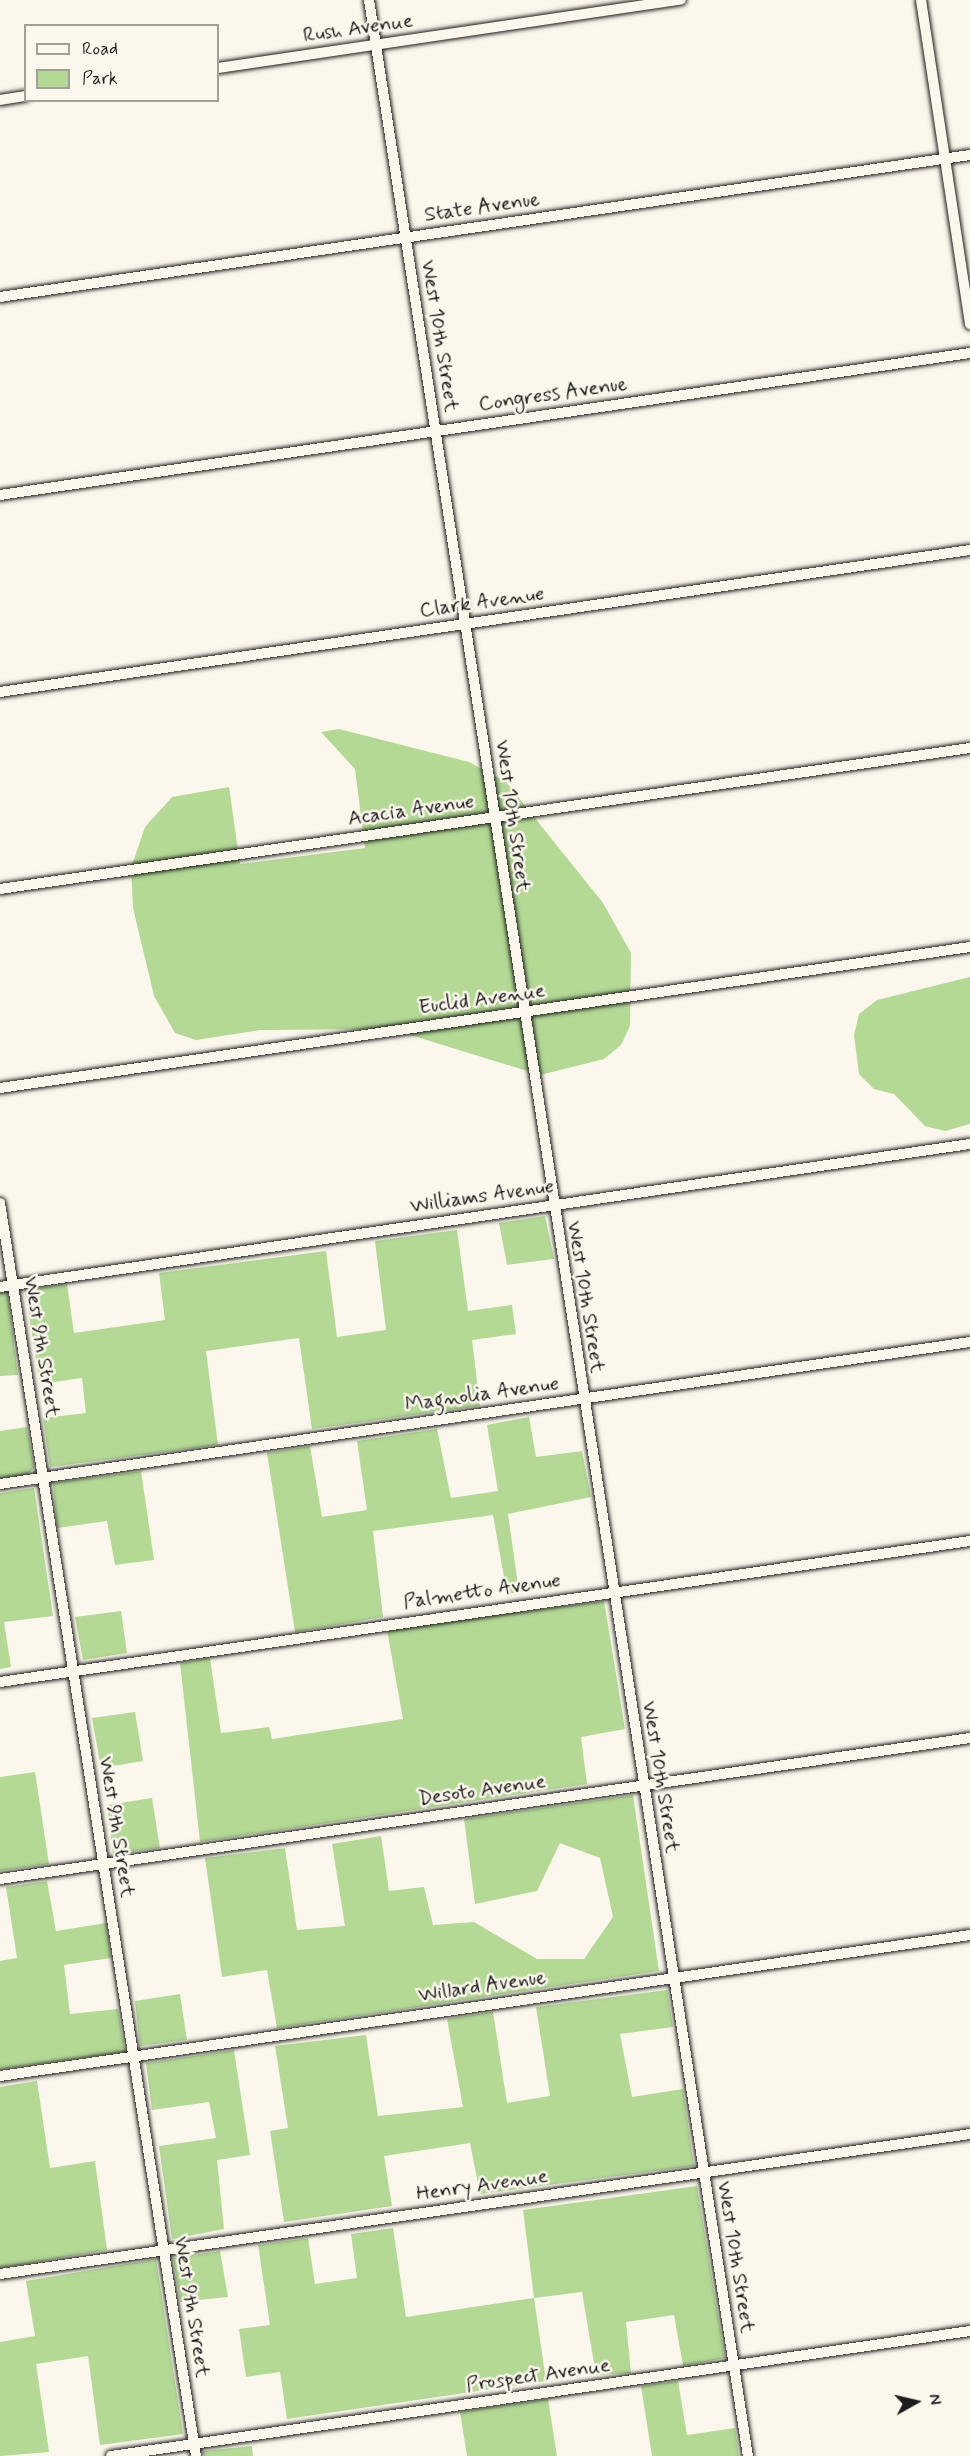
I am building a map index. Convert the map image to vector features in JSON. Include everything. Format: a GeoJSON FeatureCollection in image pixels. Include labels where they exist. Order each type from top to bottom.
{"type":"FeatureCollection","features":[{"type":"Feature","properties":{"kind":"street","name":"West 10th Street"},"geometry":{"type":"LineString","coordinates":[[369,0],[522,1013],[748,2456]]}},
{"type":"Feature","properties":{"kind":"street","name":"Rush Avenue"},"geometry":{"type":"LineString","coordinates":[[219,68],[681,0]]}},
{"type":"Feature","properties":{"kind":"street"},"geometry":{"type":"LineString","coordinates":[[921,0],[970,324]]}},
{"type":"Feature","properties":{"kind":"street"},"geometry":{"type":"LineString","coordinates":[[0,100],[24,96]]}},
{"type":"Feature","properties":{"kind":"street","name":"State Avenue"},"geometry":{"type":"LineString","coordinates":[[0,297],[970,155]]}},
{"type":"Feature","properties":{"kind":"street","name":"Congress Avenue"},"geometry":{"type":"LineString","coordinates":[[0,495],[970,353]]}},
{"type":"Feature","properties":{"kind":"street","name":"Clark Avenue"},"geometry":{"type":"LineString","coordinates":[[0,692],[970,550]]}},
{"type":"Feature","properties":{"kind":"street","name":"Acacia Avenue"},"geometry":{"type":"LineString","coordinates":[[0,890],[970,748]]}},
{"type":"Feature","properties":{"kind":"street","name":"Euclid Avenue"},"geometry":{"type":"LineString","coordinates":[[0,1088],[970,947]]}},
{"type":"Feature","properties":{"kind":"street","name":"Williams Avenue"},"geometry":{"type":"LineString","coordinates":[[0,1287],[970,1144]]}},
{"type":"Feature","properties":{"kind":"street","name":"West 9th Street"},"geometry":{"type":"LineString","coordinates":[[0,1203],[196,2456]]}},
{"type":"Feature","properties":{"kind":"street","name":"Magnolia Avenue"},"geometry":{"type":"LineString","coordinates":[[0,1484],[970,1342]]}},
{"type":"Feature","properties":{"kind":"street","name":"Palmetto Avenue"},"geometry":{"type":"LineString","coordinates":[[0,1682],[970,1541]]}},
{"type":"Feature","properties":{"kind":"street","name":"Desoto Avenue"},"geometry":{"type":"LineString","coordinates":[[0,1879],[970,1738]]}},
{"type":"Feature","properties":{"kind":"street","name":"Willard Avenue"},"geometry":{"type":"LineString","coordinates":[[0,2076],[970,1935]]}},
{"type":"Feature","properties":{"kind":"street","name":"Henry Avenue"},"geometry":{"type":"LineString","coordinates":[[0,2274],[970,2134]]}},
{"type":"Feature","properties":{"kind":"street","name":"Prospect Avenue"},"geometry":{"type":"LineString","coordinates":[[111,2456],[970,2331]]}},
{"type":"Feature","properties":{"kind":"green space"},"geometry":{"type":"Polygon","coordinates":[[[339,729],[469,762],[506,782],[603,903],[631,953],[630,1026],[621,1045],[604,1059],[540,1075],[391,1029],[260,1030],[196,1040],[175,1033],[154,996],[133,908],[131,868],[145,827],[172,797],[229,787],[240,864],[365,848],[355,769],[321,732],[339,729]]]}},
{"type":"Feature","properties":{"kind":"green space"},"geometry":{"type":"Polygon","coordinates":[[[970,977],[970,1124],[945,1131],[925,1126],[894,1094],[874,1089],[859,1074],[854,1035],[859,1014],[877,1000],[970,977]]]}},
{"type":"Feature","properties":{"kind":"green space"},"geometry":{"type":"Polygon","coordinates":[[[545,1216],[554,1259],[507,1265],[499,1223],[545,1216]]]}},
{"type":"Feature","properties":{"kind":"green space"},"geometry":{"type":"Polygon","coordinates":[[[457,1230],[468,1311],[512,1305],[516,1334],[472,1340],[480,1406],[312,1429],[299,1338],[206,1351],[218,1445],[50,1467],[43,1418],[86,1413],[82,1378],[40,1384],[25,1290],[67,1284],[74,1333],[165,1320],[159,1273],[326,1251],[337,1337],[386,1330],[375,1241],[457,1230]]]}},
{"type":"Feature","properties":{"kind":"green space"},"geometry":{"type":"Polygon","coordinates":[[[7,1291],[18,1375],[0,1376],[0,1292],[7,1291]]]}},
{"type":"Feature","properties":{"kind":"green space"},"geometry":{"type":"Polygon","coordinates":[[[529,1417],[536,1457],[582,1451],[591,1497],[508,1514],[519,1592],[507,1594],[493,1515],[373,1531],[383,1617],[295,1632],[267,1453],[310,1446],[322,1517],[367,1510],[357,1441],[437,1429],[451,1498],[498,1491],[487,1425],[529,1417]]]}},
{"type":"Feature","properties":{"kind":"green space"},"geometry":{"type":"Polygon","coordinates":[[[27,1427],[34,1468],[27,1475],[0,1478],[0,1431],[27,1427]]]}},
{"type":"Feature","properties":{"kind":"green space"},"geometry":{"type":"Polygon","coordinates":[[[141,1471],[154,1560],[115,1565],[107,1521],[57,1528],[53,1483],[141,1471]]]}},
{"type":"Feature","properties":{"kind":"green space"},"geometry":{"type":"Polygon","coordinates":[[[34,1488],[53,1616],[4,1622],[11,1667],[0,1669],[0,1493],[34,1488]]]}},
{"type":"Feature","properties":{"kind":"green space"},"geometry":{"type":"Polygon","coordinates":[[[604,1601],[625,1729],[581,1737],[587,1784],[200,1842],[180,1663],[210,1658],[221,1733],[269,1727],[272,1739],[403,1719],[387,1630],[604,1601]]]}},
{"type":"Feature","properties":{"kind":"green space"},"geometry":{"type":"Polygon","coordinates":[[[121,1611],[127,1653],[83,1660],[75,1617],[121,1611]]]}},
{"type":"Feature","properties":{"kind":"green space"},"geometry":{"type":"Polygon","coordinates":[[[135,1712],[143,1761],[101,1768],[92,1718],[135,1712]]]}},
{"type":"Feature","properties":{"kind":"green space"},"geometry":{"type":"Polygon","coordinates":[[[35,1772],[49,1864],[0,1871],[0,1777],[35,1772]]]}},
{"type":"Feature","properties":{"kind":"green space"},"geometry":{"type":"Polygon","coordinates":[[[633,1795],[659,1971],[277,2028],[267,1970],[222,1977],[205,1858],[285,1848],[297,1930],[345,1926],[332,1844],[381,1836],[389,1891],[424,1887],[433,1925],[474,1922],[537,1959],[584,1959],[613,1917],[600,1858],[560,1843],[537,1891],[475,1904],[464,1819],[633,1795]]]}},
{"type":"Feature","properties":{"kind":"green space"},"geometry":{"type":"Polygon","coordinates":[[[152,1798],[160,1848],[113,1854],[107,1805],[152,1798]]]}},
{"type":"Feature","properties":{"kind":"green space"},"geometry":{"type":"Polygon","coordinates":[[[47,1881],[56,1931],[106,1923],[111,1958],[64,1965],[70,2014],[118,2009],[125,2052],[0,2069],[0,1961],[17,1958],[6,1887],[47,1881]]]}},
{"type":"Feature","properties":{"kind":"green space"},"geometry":{"type":"Polygon","coordinates":[[[667,1990],[673,2027],[620,2034],[632,2097],[683,2089],[694,2166],[480,2194],[470,2143],[384,2156],[392,2206],[284,2222],[270,2131],[288,2128],[275,2046],[366,2035],[378,2116],[463,2107],[447,2019],[493,2012],[507,2103],[550,2096],[536,2007],[667,1990]]]}},
{"type":"Feature","properties":{"kind":"green space"},"geometry":{"type":"Polygon","coordinates":[[[180,1994],[187,2040],[140,2046],[135,2001],[180,1994]]]}},
{"type":"Feature","properties":{"kind":"green space"},"geometry":{"type":"Polygon","coordinates":[[[234,2050],[250,2155],[217,2160],[224,2229],[172,2239],[159,2146],[216,2138],[209,2102],[152,2110],[146,2063],[234,2050]]]}},
{"type":"Feature","properties":{"kind":"green space"},"geometry":{"type":"Polygon","coordinates":[[[37,2081],[50,2168],[95,2161],[107,2250],[0,2268],[0,2087],[37,2081]]]}},
{"type":"Feature","properties":{"kind":"green space"},"geometry":{"type":"Polygon","coordinates":[[[697,2186],[725,2358],[683,2366],[674,2315],[626,2322],[631,2373],[596,2375],[582,2292],[534,2298],[523,2210],[697,2186]]]}},
{"type":"Feature","properties":{"kind":"green space"},"geometry":{"type":"Polygon","coordinates":[[[393,2228],[406,2317],[534,2298],[546,2381],[287,2419],[280,2372],[246,2377],[239,2329],[270,2325],[258,2245],[308,2238],[315,2284],[357,2278],[351,2234],[393,2228]]]}},
{"type":"Feature","properties":{"kind":"green space"},"geometry":{"type":"Polygon","coordinates":[[[220,2251],[228,2297],[180,2302],[173,2258],[220,2251]]]}},
{"type":"Feature","properties":{"kind":"green space"},"geometry":{"type":"Polygon","coordinates":[[[156,2259],[183,2434],[100,2445],[88,2356],[36,2364],[49,2452],[0,2456],[0,2342],[35,2336],[26,2281],[156,2259]]]}},
{"type":"Feature","properties":{"kind":"green space"},"geometry":{"type":"Polygon","coordinates":[[[678,2381],[687,2435],[735,2428],[739,2456],[652,2456],[641,2386],[678,2381]]]}},
{"type":"Feature","properties":{"kind":"green space"},"geometry":{"type":"Polygon","coordinates":[[[548,2399],[557,2456],[467,2456],[460,2412],[548,2399]]]}},
{"type":"Feature","properties":{"kind":"green space"},"geometry":{"type":"Polygon","coordinates":[[[252,2446],[253,2456],[204,2456],[203,2451],[252,2446]]]}}]}
